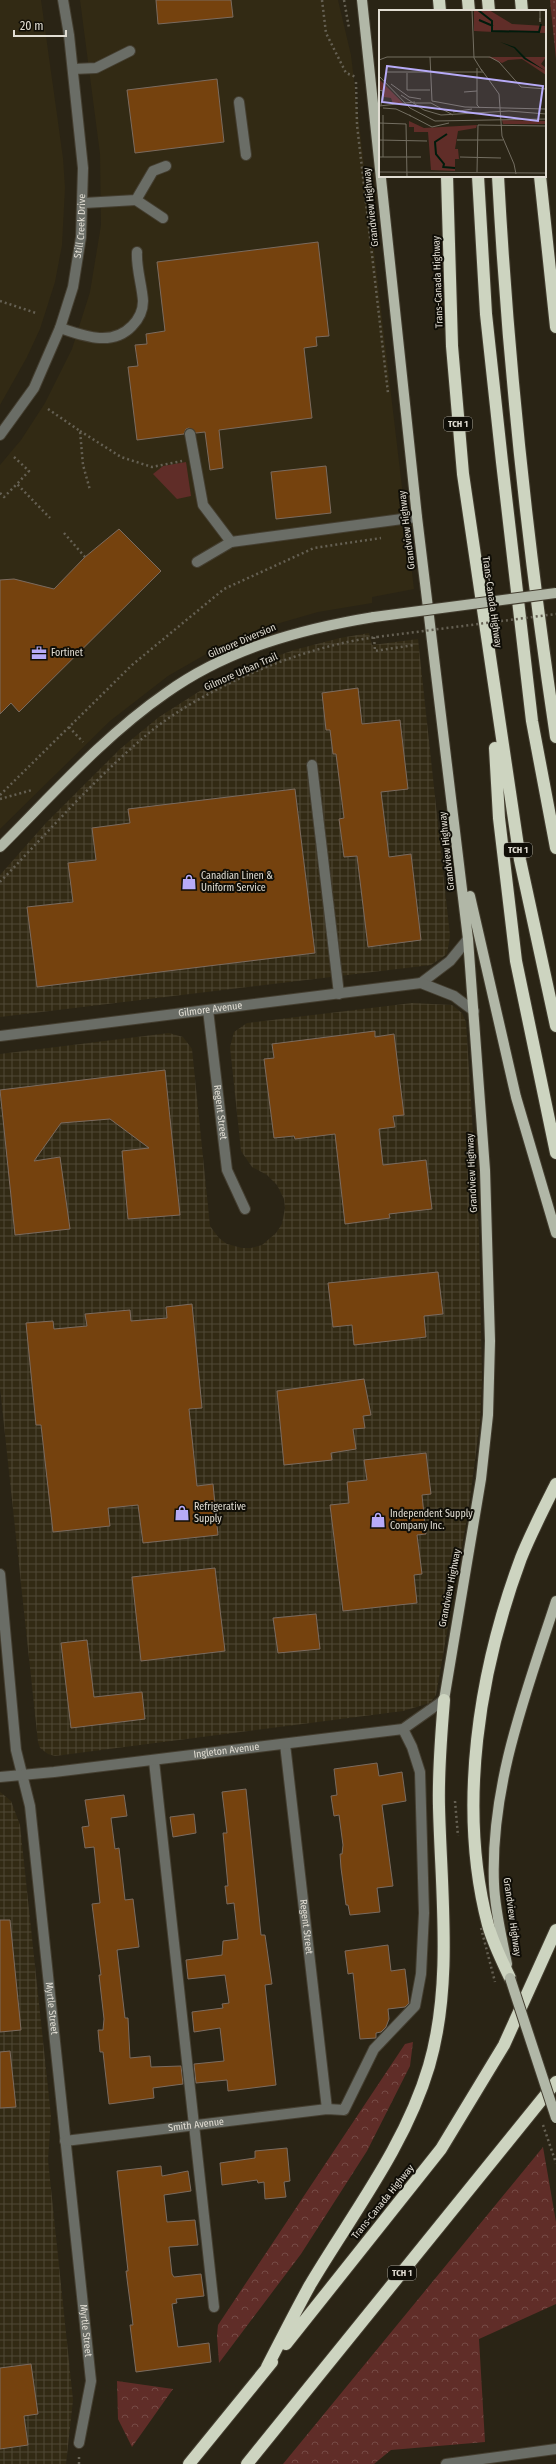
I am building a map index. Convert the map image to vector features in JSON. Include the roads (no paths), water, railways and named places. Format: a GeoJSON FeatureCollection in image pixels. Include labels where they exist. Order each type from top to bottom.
{"type":"FeatureCollection","features":[{"type":"Feature","properties":{"kind":"highway"},"geometry":{"type":"LineString","coordinates":[[439,0],[440,10]]}},
{"type":"Feature","properties":{"kind":"highway"},"geometry":{"type":"LineString","coordinates":[[468,0],[469,10]]}},
{"type":"Feature","properties":{"kind":"highway"},"geometry":{"type":"LineString","coordinates":[[488,0],[489,10]]}},
{"type":"Feature","properties":{"kind":"highway"},"geometry":{"type":"LineString","coordinates":[[521,0],[522,10]]}},
{"type":"Feature","properties":{"kind":"highway","name":"Trans-Canada Highway"},"geometry":{"type":"LineString","coordinates":[[447,177],[452,346],[462,474],[490,671],[520,860],[556,1026]]}},
{"type":"Feature","properties":{"kind":"highway"},"geometry":{"type":"LineString","coordinates":[[478,177],[486,314],[532,721],[556,848]]}},
{"type":"Feature","properties":{"kind":"highway"},"geometry":{"type":"LineString","coordinates":[[498,177],[508,323],[520,458],[556,737]]}},
{"type":"Feature","properties":{"kind":"highway"},"geometry":{"type":"LineString","coordinates":[[540,177],[556,327]]}},
{"type":"Feature","properties":{"kind":"highway"},"geometry":{"type":"LineString","coordinates":[[490,671],[499,818],[516,961],[556,1153]]}},
{"type":"Feature","properties":{"kind":"highway"},"geometry":{"type":"LineString","coordinates":[[510,1978],[489,1927],[481,1886],[475,1837],[477,1754],[482,1698],[506,1603],[522,1557],[556,1484]]}},
{"type":"Feature","properties":{"kind":"highway"},"geometry":{"type":"LineString","coordinates":[[267,2367],[310,2286],[377,2179],[410,2117],[429,2067],[440,2008],[443,1959],[439,1804],[444,1700]]}},
{"type":"Feature","properties":{"kind":"highway","name":"Trans-Canada Highway"},"geometry":{"type":"LineString","coordinates":[[189,2464],[440,2149],[504,2045],[556,1930]]}},
{"type":"Feature","properties":{"kind":"highway","name":"TCH 1"},"geometry":{"type":"LineString","coordinates":[[247,2464],[556,2082]]}},
{"type":"Feature","properties":{"kind":"main road","name":"Grandview Highway"},"geometry":{"type":"LineString","coordinates":[[362,0],[379,160]]}},
{"type":"Feature","properties":{"kind":"main road","name":"Grandview Highway"},"geometry":{"type":"LineString","coordinates":[[381,177],[417,517],[456,827],[468,938],[474,1011],[488,1259],[490,1341],[488,1415],[482,1479],[444,1700]]}},
{"type":"Feature","properties":{"kind":"main road","name":"Gilmore Diversion"},"geometry":{"type":"LineString","coordinates":[[0,847],[117,731],[167,692],[192,676],[276,639],[325,625],[374,617],[556,593]]}},
{"type":"Feature","properties":{"kind":"main road"},"geometry":{"type":"LineString","coordinates":[[456,827],[479,943],[516,1097],[556,1233]]}},
{"type":"Feature","properties":{"kind":"main road","name":"Grandview Highway"},"geometry":{"type":"LineString","coordinates":[[556,1601],[503,1772],[494,1841],[494,1884],[498,1915],[510,1978],[556,2118]]}},
{"type":"Feature","properties":{"kind":"street","name":"Still Creek Drive"},"geometry":{"type":"LineString","coordinates":[[0,435],[34,388],[60,328],[73,287],[81,237],[84,203],[83,168],[73,69],[63,0]]}},
{"type":"Feature","properties":{"kind":"street"},"geometry":{"type":"LineString","coordinates":[[73,69],[96,68],[130,51]]}},
{"type":"Feature","properties":{"kind":"street"},"geometry":{"type":"LineString","coordinates":[[239,102],[246,155]]}},
{"type":"Feature","properties":{"kind":"street"},"geometry":{"type":"LineString","coordinates":[[136,200],[153,171],[166,166]]}},
{"type":"Feature","properties":{"kind":"street"},"geometry":{"type":"LineString","coordinates":[[84,203],[136,200],[163,218]]}},
{"type":"Feature","properties":{"kind":"street"},"geometry":{"type":"LineString","coordinates":[[60,328],[82,335],[105,338],[117,335],[130,328],[136,322],[142,308],[138,252]]}},
{"type":"Feature","properties":{"kind":"street"},"geometry":{"type":"LineString","coordinates":[[190,434],[202,505],[231,542]]}},
{"type":"Feature","properties":{"kind":"street"},"geometry":{"type":"LineString","coordinates":[[197,562],[231,542],[417,517]]}},
{"type":"Feature","properties":{"kind":"street"},"geometry":{"type":"LineString","coordinates":[[312,765],[339,994]]}},
{"type":"Feature","properties":{"kind":"street","name":"Gilmore Avenue"},"geometry":{"type":"LineString","coordinates":[[421,983],[450,961],[468,938]]}},
{"type":"Feature","properties":{"kind":"street","name":"Gilmore Avenue"},"geometry":{"type":"LineString","coordinates":[[0,1036],[421,983],[454,996],[474,1011]]}},
{"type":"Feature","properties":{"kind":"street","name":"Regent Street"},"geometry":{"type":"LineString","coordinates":[[208,1010],[227,1170],[245,1209]]}},
{"type":"Feature","properties":{"kind":"street","name":"Myrtle Street"},"geometry":{"type":"LineString","coordinates":[[0,1574],[16,1750],[30,1806],[91,2381],[79,2443]]}},
{"type":"Feature","properties":{"kind":"street","name":"Ingleton Avenue"},"geometry":{"type":"LineString","coordinates":[[0,1777],[154,1760],[403,1729],[444,1700]]}},
{"type":"Feature","properties":{"kind":"street","name":"Smith Avenue"},"geometry":{"type":"LineString","coordinates":[[65,2141],[327,2109],[344,2110],[374,2049],[415,2006],[421,1974],[424,1913],[420,1772],[412,1747],[403,1729]]}},
{"type":"Feature","properties":{"kind":"street","name":"Regent Street"},"geometry":{"type":"LineString","coordinates":[[284,1744],[327,2109]]}},
{"type":"Feature","properties":{"kind":"street"},"geometry":{"type":"LineString","coordinates":[[154,1760],[214,2307]]}},
{"type":"Feature","properties":{"kind":"street"},"geometry":{"type":"LineString","coordinates":[[446,2464],[497,2461],[556,2449]]}},
{"type":"Feature","properties":{"kind":"place","name":"Fortinet"},"geometry":{"type":"Point","coordinates":[39,653]}},
{"type":"Feature","properties":{"kind":"place","name":"Canadian Linen & Uniform Service"},"geometry":{"type":"Point","coordinates":[189,882]}},
{"type":"Feature","properties":{"kind":"place","name":"Refrigerative Supply"},"geometry":{"type":"Point","coordinates":[182,1513]}},
{"type":"Feature","properties":{"kind":"place","name":"Independent Supply Company Inc."},"geometry":{"type":"Point","coordinates":[378,1520]}}]}
